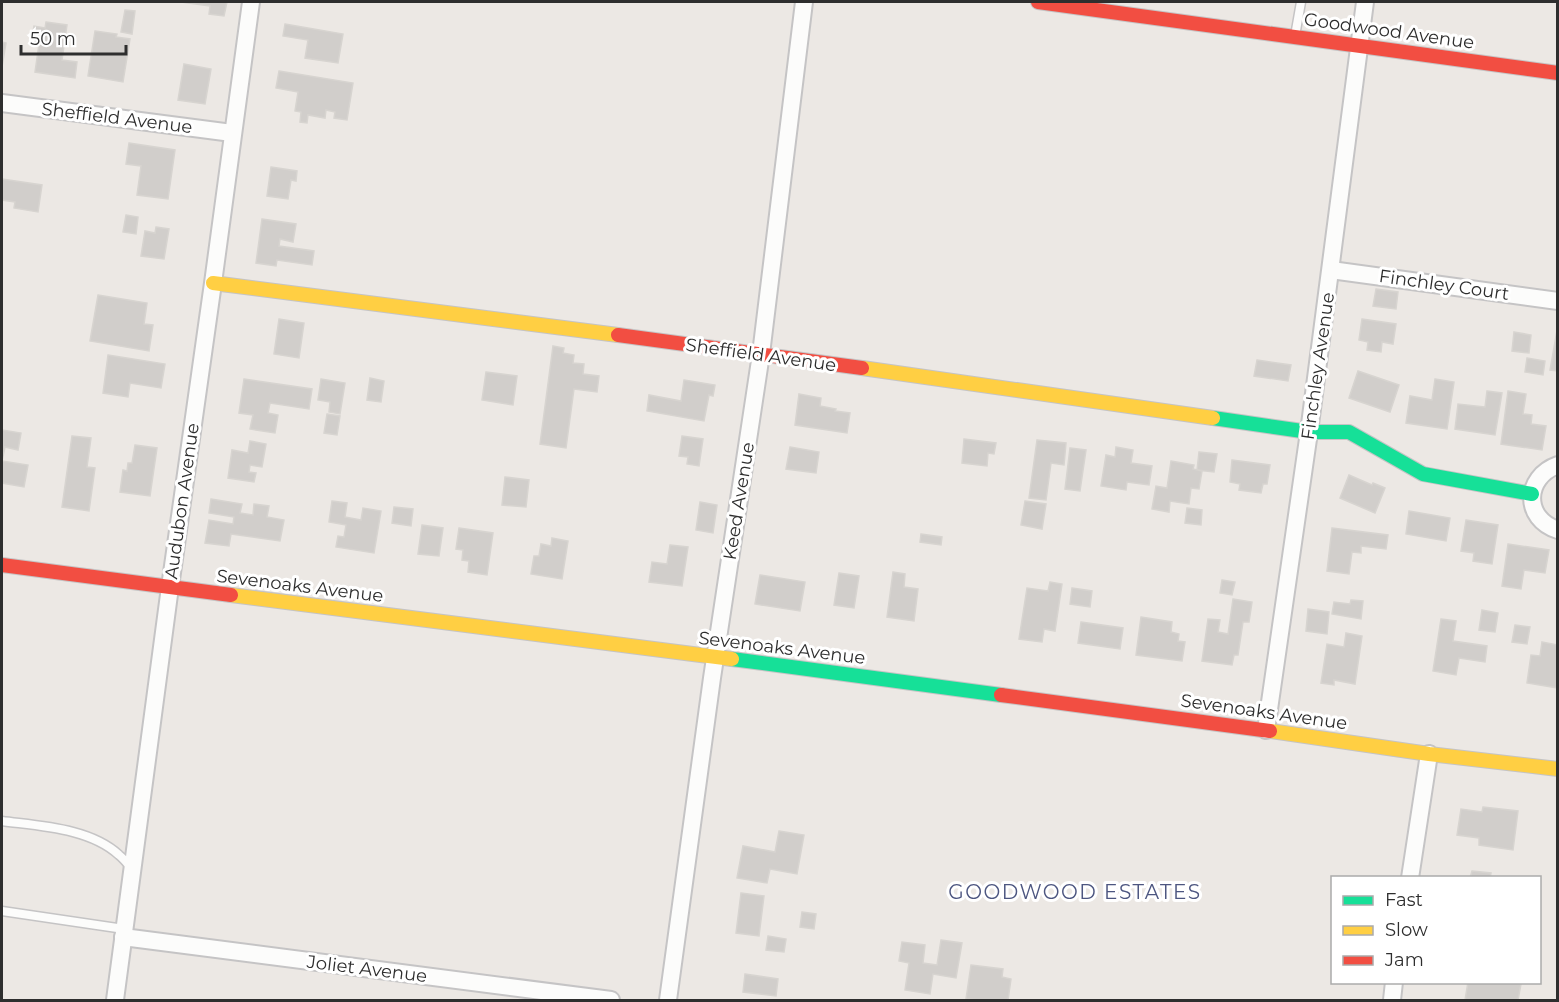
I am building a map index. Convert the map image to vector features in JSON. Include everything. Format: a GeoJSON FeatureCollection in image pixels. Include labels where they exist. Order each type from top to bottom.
{"type":"FeatureCollection","features":[{"type":"Feature","properties":{"kind":"street","name":"Audubon Avenue"},"geometry":{"type":"LineString","coordinates":[[115,1000],[251,2]]}},
{"type":"Feature","properties":{"kind":"street","name":"Keed Avenue"},"geometry":{"type":"LineString","coordinates":[[668,1000],[715,658],[761,354],[804,2]]}},
{"type":"Feature","properties":{"kind":"street","name":"Goodwood Avenue"},"geometry":{"type":"LineString","coordinates":[[1038,2],[1066,3],[1557,73]]}},
{"type":"Feature","properties":{"kind":"street","name":"Finchley Avenue"},"geometry":{"type":"LineString","coordinates":[[1266,730],[1309,432],[1365,2]]}},
{"type":"Feature","properties":{"kind":"street","name":"Sheffield Avenue"},"geometry":{"type":"LineString","coordinates":[[2,103],[232,133]]}},
{"type":"Feature","properties":{"kind":"street","name":"Finchley Court"},"geometry":{"type":"LineString","coordinates":[[1331,270],[1557,301]]}},
{"type":"Feature","properties":{"kind":"street","name":"Sheffield Avenue"},"geometry":{"type":"LineString","coordinates":[[213,284],[761,354],[1309,432],[1349,432],[1423,474],[1532,494]]}},
{"type":"Feature","properties":{"kind":"street"},"geometry":{"type":"LineString","coordinates":[[1557,465],[1547,469],[1537,480],[1532,494],[1534,509],[1542,522],[1557,530]]}},
{"type":"Feature","properties":{"kind":"street","name":"Sevenoaks Avenue"},"geometry":{"type":"LineString","coordinates":[[2,565],[1557,770]]}},
{"type":"Feature","properties":{"kind":"street"},"geometry":{"type":"LineString","coordinates":[[1410,876],[1429,754]]}},
{"type":"Feature","properties":{"kind":"street","name":"Joliet Avenue"},"geometry":{"type":"LineString","coordinates":[[124,933],[611,1000]]}},
{"type":"Feature","properties":{"kind":"street"},"geometry":{"type":"LineString","coordinates":[[1392,1000],[1394,984]]}},
{"type":"Feature","properties":{"kind":"lane"},"geometry":{"type":"LineString","coordinates":[[1295,36],[1301,2]]}},
{"type":"Feature","properties":{"kind":"lane"},"geometry":{"type":"LineString","coordinates":[[2,821],[68,830],[82,835],[118,854],[132,869]]}},
{"type":"Feature","properties":{"kind":"lane"},"geometry":{"type":"LineString","coordinates":[[2,911],[124,933]]}},
{"type":"Feature","properties":{"kind":"building"},"geometry":{"type":"Polygon","coordinates":[[[181,2],[227,2],[224,16],[209,14],[210,6],[181,2]]]}},
{"type":"Feature","properties":{"kind":"building"},"geometry":{"type":"Polygon","coordinates":[[[125,10],[135,11],[132,34],[121,32],[125,10]]]}},
{"type":"Feature","properties":{"kind":"building"},"geometry":{"type":"Polygon","coordinates":[[[46,22],[67,25],[62,60],[77,62],[75,78],[35,72],[39,44],[31,43],[34,26],[45,28],[46,22]]]}},
{"type":"Feature","properties":{"kind":"building"},"geometry":{"type":"Polygon","coordinates":[[[285,24],[343,34],[338,63],[305,58],[308,40],[283,36],[285,24]]]}},
{"type":"Feature","properties":{"kind":"building"},"geometry":{"type":"Polygon","coordinates":[[[95,31],[117,34],[116,37],[130,39],[123,82],[88,76],[95,31]]]}},
{"type":"Feature","properties":{"kind":"building"},"geometry":{"type":"Polygon","coordinates":[[[2,42],[6,43],[2,67],[2,42]]]}},
{"type":"Feature","properties":{"kind":"building"},"geometry":{"type":"Polygon","coordinates":[[[184,64],[211,69],[205,104],[178,100],[184,64]]]}},
{"type":"Feature","properties":{"kind":"building"},"geometry":{"type":"Polygon","coordinates":[[[279,71],[353,83],[347,120],[334,118],[335,112],[326,110],[325,118],[308,115],[307,123],[300,122],[301,112],[295,111],[298,92],[276,88],[279,71]]]}},
{"type":"Feature","properties":{"kind":"building"},"geometry":{"type":"Polygon","coordinates":[[[129,143],[175,150],[168,199],[137,195],[141,166],[126,164],[129,143]]]}},
{"type":"Feature","properties":{"kind":"building"},"geometry":{"type":"Polygon","coordinates":[[[271,167],[297,171],[296,181],[291,180],[288,199],[267,196],[271,167]]]}},
{"type":"Feature","properties":{"kind":"building"},"geometry":{"type":"Polygon","coordinates":[[[2,179],[42,185],[38,212],[14,208],[15,202],[2,200],[2,179]]]}},
{"type":"Feature","properties":{"kind":"building"},"geometry":{"type":"Polygon","coordinates":[[[126,215],[138,217],[136,234],[123,232],[126,215]]]}},
{"type":"Feature","properties":{"kind":"building"},"geometry":{"type":"Polygon","coordinates":[[[262,219],[296,224],[293,242],[280,239],[279,246],[314,251],[312,265],[277,260],[276,266],[256,263],[262,219]]]}},
{"type":"Feature","properties":{"kind":"building"},"geometry":{"type":"Polygon","coordinates":[[[156,227],[169,229],[164,259],[141,256],[145,231],[155,233],[156,227]]]}},
{"type":"Feature","properties":{"kind":"building"},"geometry":{"type":"Polygon","coordinates":[[[1376,289],[1398,292],[1396,309],[1373,306],[1376,289]]]}},
{"type":"Feature","properties":{"kind":"building"},"geometry":{"type":"Polygon","coordinates":[[[98,295],[147,303],[144,324],[153,325],[149,351],[90,341],[98,295]]]}},
{"type":"Feature","properties":{"kind":"building"},"geometry":{"type":"Polygon","coordinates":[[[279,319],[304,323],[299,358],[274,354],[279,319]]]}},
{"type":"Feature","properties":{"kind":"building"},"geometry":{"type":"Polygon","coordinates":[[[1362,319],[1396,324],[1393,344],[1382,342],[1381,352],[1367,350],[1368,342],[1359,340],[1362,319]]]}},
{"type":"Feature","properties":{"kind":"building"},"geometry":{"type":"Polygon","coordinates":[[[1558,325],[1558,371],[1550,370],[1558,325]]]}},
{"type":"Feature","properties":{"kind":"building"},"geometry":{"type":"Polygon","coordinates":[[[1514,332],[1531,335],[1529,353],[1512,351],[1514,332]]]}},
{"type":"Feature","properties":{"kind":"building"},"geometry":{"type":"Polygon","coordinates":[[[553,346],[564,348],[563,353],[574,355],[573,363],[584,364],[583,374],[599,376],[597,392],[574,389],[566,448],[540,444],[553,346]]]}},
{"type":"Feature","properties":{"kind":"building"},"geometry":{"type":"Polygon","coordinates":[[[108,355],[165,364],[161,388],[130,383],[128,397],[103,393],[108,355]]]}},
{"type":"Feature","properties":{"kind":"building"},"geometry":{"type":"Polygon","coordinates":[[[1527,358],[1545,361],[1543,375],[1525,372],[1527,358]]]}},
{"type":"Feature","properties":{"kind":"building"},"geometry":{"type":"Polygon","coordinates":[[[1257,360],[1291,365],[1288,381],[1254,376],[1257,360]]]}},
{"type":"Feature","properties":{"kind":"building"},"geometry":{"type":"Polygon","coordinates":[[[1358,371],[1399,385],[1390,412],[1349,398],[1358,371]]]}},
{"type":"Feature","properties":{"kind":"building"},"geometry":{"type":"Polygon","coordinates":[[[486,372],[517,376],[513,405],[482,400],[486,372]]]}},
{"type":"Feature","properties":{"kind":"building"},"geometry":{"type":"Polygon","coordinates":[[[370,378],[384,381],[381,402],[367,400],[370,378]]]}},
{"type":"Feature","properties":{"kind":"building"},"geometry":{"type":"Polygon","coordinates":[[[244,379],[312,389],[309,409],[270,403],[268,413],[278,415],[275,433],[250,429],[253,415],[239,413],[244,379]]]}},
{"type":"Feature","properties":{"kind":"building"},"geometry":{"type":"Polygon","coordinates":[[[321,379],[345,383],[340,414],[329,412],[330,402],[318,400],[321,379]]]}},
{"type":"Feature","properties":{"kind":"building"},"geometry":{"type":"Polygon","coordinates":[[[1435,379],[1454,382],[1447,429],[1406,423],[1410,396],[1432,400],[1435,379]]]}},
{"type":"Feature","properties":{"kind":"building"},"geometry":{"type":"Polygon","coordinates":[[[684,380],[715,385],[713,396],[709,395],[704,421],[647,411],[649,395],[681,401],[684,380]]]}},
{"type":"Feature","properties":{"kind":"building"},"geometry":{"type":"Polygon","coordinates":[[[1487,391],[1502,393],[1495,435],[1455,429],[1458,404],[1485,407],[1487,391]]]}},
{"type":"Feature","properties":{"kind":"building"},"geometry":{"type":"Polygon","coordinates":[[[1508,391],[1526,394],[1523,414],[1532,415],[1531,424],[1546,426],[1542,450],[1501,444],[1508,391]]]}},
{"type":"Feature","properties":{"kind":"building"},"geometry":{"type":"Polygon","coordinates":[[[799,394],[821,398],[820,406],[850,413],[847,433],[795,425],[799,394]]]}},
{"type":"Feature","properties":{"kind":"building"},"geometry":{"type":"Polygon","coordinates":[[[327,414],[340,416],[337,435],[324,433],[327,414]]]}},
{"type":"Feature","properties":{"kind":"building"},"geometry":{"type":"Polygon","coordinates":[[[2,430],[21,433],[18,450],[5,447],[2,461],[2,430]]]}},
{"type":"Feature","properties":{"kind":"building"},"geometry":{"type":"Polygon","coordinates":[[[72,436],[91,438],[87,467],[95,468],[89,511],[62,507],[72,436]]]}},
{"type":"Feature","properties":{"kind":"building"},"geometry":{"type":"Polygon","coordinates":[[[682,436],[703,439],[699,466],[687,464],[688,457],[679,456],[682,436]]]}},
{"type":"Feature","properties":{"kind":"building"},"geometry":{"type":"Polygon","coordinates":[[[964,439],[996,443],[994,454],[988,453],[987,466],[962,463],[964,439]]]}},
{"type":"Feature","properties":{"kind":"building"},"geometry":{"type":"Polygon","coordinates":[[[1037,440],[1066,443],[1064,465],[1051,463],[1046,500],[1029,498],[1037,440]]]}},
{"type":"Feature","properties":{"kind":"building"},"geometry":{"type":"Polygon","coordinates":[[[250,441],[266,444],[262,467],[250,465],[249,472],[256,473],[254,482],[228,478],[232,450],[248,453],[250,441]]]}},
{"type":"Feature","properties":{"kind":"building"},"geometry":{"type":"Polygon","coordinates":[[[135,445],[157,448],[150,496],[120,492],[123,470],[127,471],[128,463],[132,463],[135,445]]]}},
{"type":"Feature","properties":{"kind":"building"},"geometry":{"type":"Polygon","coordinates":[[[790,447],[819,452],[816,473],[786,469],[790,447]]]}},
{"type":"Feature","properties":{"kind":"building"},"geometry":{"type":"Polygon","coordinates":[[[1116,447],[1133,450],[1131,463],[1152,466],[1149,485],[1127,482],[1126,490],[1101,486],[1106,455],[1115,457],[1116,447]]]}},
{"type":"Feature","properties":{"kind":"building"},"geometry":{"type":"Polygon","coordinates":[[[1070,448],[1086,450],[1080,491],[1065,489],[1070,448]]]}},
{"type":"Feature","properties":{"kind":"building"},"geometry":{"type":"Polygon","coordinates":[[[1199,452],[1217,454],[1214,472],[1197,470],[1199,452]]]}},
{"type":"Feature","properties":{"kind":"building"},"geometry":{"type":"Polygon","coordinates":[[[1232,460],[1270,465],[1267,484],[1263,484],[1261,493],[1239,490],[1240,484],[1230,482],[1232,460]]]}},
{"type":"Feature","properties":{"kind":"building"},"geometry":{"type":"Polygon","coordinates":[[[2,461],[28,465],[24,487],[2,483],[2,461]]]}},
{"type":"Feature","properties":{"kind":"building"},"geometry":{"type":"Polygon","coordinates":[[[1171,461],[1194,465],[1193,469],[1202,471],[1199,489],[1191,488],[1189,504],[1170,501],[1169,512],[1152,509],[1156,486],[1167,488],[1171,461]]]}},
{"type":"Feature","properties":{"kind":"building"},"geometry":{"type":"Polygon","coordinates":[[[1349,475],[1385,488],[1375,513],[1340,498],[1349,475]]]}},
{"type":"Feature","properties":{"kind":"building"},"geometry":{"type":"Polygon","coordinates":[[[505,477],[529,480],[526,507],[502,505],[505,477]]]}},
{"type":"Feature","properties":{"kind":"building"},"geometry":{"type":"Polygon","coordinates":[[[211,499],[242,504],[240,513],[253,515],[254,504],[269,506],[267,517],[284,520],[280,541],[231,534],[229,546],[205,543],[209,520],[233,524],[234,517],[209,513],[211,499]]]}},
{"type":"Feature","properties":{"kind":"building"},"geometry":{"type":"Polygon","coordinates":[[[332,501],[347,503],[345,517],[361,520],[363,508],[381,511],[374,553],[336,547],[338,536],[344,537],[346,525],[329,522],[332,501]]]}},
{"type":"Feature","properties":{"kind":"building"},"geometry":{"type":"Polygon","coordinates":[[[1025,501],[1046,504],[1042,529],[1021,525],[1025,501]]]}},
{"type":"Feature","properties":{"kind":"building"},"geometry":{"type":"Polygon","coordinates":[[[700,502],[717,505],[713,533],[696,530],[700,502]]]}},
{"type":"Feature","properties":{"kind":"building"},"geometry":{"type":"Polygon","coordinates":[[[394,507],[413,509],[411,526],[392,523],[394,507]]]}},
{"type":"Feature","properties":{"kind":"building"},"geometry":{"type":"Polygon","coordinates":[[[1187,508],[1202,510],[1201,525],[1185,523],[1187,508]]]}},
{"type":"Feature","properties":{"kind":"building"},"geometry":{"type":"Polygon","coordinates":[[[1409,511],[1450,518],[1446,541],[1406,534],[1409,511]]]}},
{"type":"Feature","properties":{"kind":"building"},"geometry":{"type":"Polygon","coordinates":[[[1466,520],[1498,525],[1492,564],[1473,561],[1474,553],[1461,551],[1466,520]]]}},
{"type":"Feature","properties":{"kind":"building"},"geometry":{"type":"Polygon","coordinates":[[[422,525],[443,528],[439,556],[418,554],[422,525]]]}},
{"type":"Feature","properties":{"kind":"building"},"geometry":{"type":"Polygon","coordinates":[[[459,528],[493,533],[487,575],[468,572],[469,561],[462,560],[463,550],[456,549],[459,528]]]}},
{"type":"Feature","properties":{"kind":"building"},"geometry":{"type":"Polygon","coordinates":[[[1332,528],[1388,535],[1386,549],[1361,546],[1361,553],[1352,552],[1349,574],[1327,571],[1332,528]]]}},
{"type":"Feature","properties":{"kind":"building"},"geometry":{"type":"Polygon","coordinates":[[[921,534],[942,537],[941,545],[920,542],[921,534]]]}},
{"type":"Feature","properties":{"kind":"building"},"geometry":{"type":"Polygon","coordinates":[[[552,538],[568,541],[562,579],[531,574],[534,556],[539,556],[541,544],[551,546],[552,538]]]}},
{"type":"Feature","properties":{"kind":"building"},"geometry":{"type":"Polygon","coordinates":[[[1508,544],[1549,550],[1545,573],[1524,570],[1521,589],[1502,586],[1508,544]]]}},
{"type":"Feature","properties":{"kind":"building"},"geometry":{"type":"Polygon","coordinates":[[[670,545],[688,547],[682,586],[649,582],[652,562],[667,564],[670,545]]]}},
{"type":"Feature","properties":{"kind":"building"},"geometry":{"type":"Polygon","coordinates":[[[893,572],[905,574],[904,587],[918,589],[914,621],[887,617],[893,572]]]}},
{"type":"Feature","properties":{"kind":"building"},"geometry":{"type":"Polygon","coordinates":[[[839,573],[859,576],[854,608],[834,605],[839,573]]]}},
{"type":"Feature","properties":{"kind":"building"},"geometry":{"type":"Polygon","coordinates":[[[760,575],[805,582],[800,611],[755,604],[760,575]]]}},
{"type":"Feature","properties":{"kind":"building"},"geometry":{"type":"Polygon","coordinates":[[[1222,580],[1235,582],[1232,595],[1220,593],[1222,580]]]}},
{"type":"Feature","properties":{"kind":"building"},"geometry":{"type":"Polygon","coordinates":[[[1050,582],[1062,584],[1055,631],[1044,629],[1042,642],[1019,639],[1027,588],[1048,591],[1050,582]]]}},
{"type":"Feature","properties":{"kind":"building"},"geometry":{"type":"Polygon","coordinates":[[[1072,588],[1092,591],[1090,607],[1070,604],[1072,588]]]}},
{"type":"Feature","properties":{"kind":"building"},"geometry":{"type":"Polygon","coordinates":[[[1233,599],[1252,602],[1249,622],[1243,622],[1238,655],[1234,655],[1232,665],[1202,661],[1208,619],[1220,620],[1218,632],[1228,634],[1233,599]]]}},
{"type":"Feature","properties":{"kind":"building"},"geometry":{"type":"Polygon","coordinates":[[[1351,600],[1363,601],[1361,619],[1332,614],[1334,602],[1350,604],[1351,600]]]}},
{"type":"Feature","properties":{"kind":"building"},"geometry":{"type":"Polygon","coordinates":[[[1308,609],[1329,612],[1327,634],[1306,631],[1308,609]]]}},
{"type":"Feature","properties":{"kind":"building"},"geometry":{"type":"Polygon","coordinates":[[[1482,610],[1498,613],[1495,632],[1479,630],[1482,610]]]}},
{"type":"Feature","properties":{"kind":"building"},"geometry":{"type":"Polygon","coordinates":[[[1141,617],[1172,622],[1171,632],[1179,634],[1178,641],[1185,642],[1182,661],[1136,655],[1141,617]]]}},
{"type":"Feature","properties":{"kind":"building"},"geometry":{"type":"Polygon","coordinates":[[[1441,619],[1456,621],[1453,641],[1487,646],[1485,662],[1459,658],[1456,675],[1433,671],[1441,619]]]}},
{"type":"Feature","properties":{"kind":"building"},"geometry":{"type":"Polygon","coordinates":[[[1081,622],[1123,628],[1120,649],[1078,643],[1081,622]]]}},
{"type":"Feature","properties":{"kind":"building"},"geometry":{"type":"Polygon","coordinates":[[[1515,625],[1530,627],[1527,644],[1512,642],[1515,625]]]}},
{"type":"Feature","properties":{"kind":"building"},"geometry":{"type":"Polygon","coordinates":[[[1346,633],[1362,636],[1355,684],[1334,680],[1334,685],[1321,683],[1327,644],[1344,647],[1346,633]]]}},
{"type":"Feature","properties":{"kind":"building"},"geometry":{"type":"Polygon","coordinates":[[[1542,642],[1558,645],[1558,688],[1527,683],[1531,655],[1540,656],[1542,642]]]}},
{"type":"Feature","properties":{"kind":"building"},"geometry":{"type":"Polygon","coordinates":[[[1483,807],[1518,811],[1513,850],[1479,845],[1479,838],[1457,835],[1461,809],[1482,812],[1483,807]]]}},
{"type":"Feature","properties":{"kind":"building"},"geometry":{"type":"Polygon","coordinates":[[[779,831],[804,835],[797,874],[770,869],[767,883],[737,878],[743,846],[775,852],[779,831]]]}},
{"type":"Feature","properties":{"kind":"building"},"geometry":{"type":"Polygon","coordinates":[[[1472,871],[1491,873],[1490,876],[1471,876],[1472,871]]]}},
{"type":"Feature","properties":{"kind":"building"},"geometry":{"type":"Polygon","coordinates":[[[741,893],[764,896],[759,936],[736,933],[741,893]]]}},
{"type":"Feature","properties":{"kind":"building"},"geometry":{"type":"Polygon","coordinates":[[[802,912],[816,914],[814,929],[800,927],[802,912]]]}},
{"type":"Feature","properties":{"kind":"building"},"geometry":{"type":"Polygon","coordinates":[[[768,936],[786,939],[784,952],[766,950],[768,936]]]}},
{"type":"Feature","properties":{"kind":"building"},"geometry":{"type":"Polygon","coordinates":[[[941,940],[962,943],[956,978],[933,974],[930,994],[905,990],[909,963],[899,961],[902,942],[925,945],[923,963],[937,965],[941,940]]]}},
{"type":"Feature","properties":{"kind":"building"},"geometry":{"type":"Polygon","coordinates":[[[971,965],[1003,969],[1002,977],[1011,979],[1008,1000],[966,999],[971,965]]]}},
{"type":"Feature","properties":{"kind":"building"},"geometry":{"type":"Polygon","coordinates":[[[745,974],[778,979],[776,996],[743,992],[745,974]]]}},
{"type":"Feature","properties":{"kind":"building"},"geometry":{"type":"Polygon","coordinates":[[[1468,984],[1521,984],[1518,1000],[1465,1000],[1468,984]]]}},
{"type":"Feature","properties":{"kind":"traffic: fast"},"geometry":{"type":"LineString","coordinates":[[1213,418],[1309,432],[1349,432],[1423,474],[1532,494]]}},
{"type":"Feature","properties":{"kind":"traffic: fast"},"geometry":{"type":"LineString","coordinates":[[732,659],[1001,695]]}},
{"type":"Feature","properties":{"kind":"traffic: slow"},"geometry":{"type":"LineString","coordinates":[[213,283],[618,335]]}},
{"type":"Feature","properties":{"kind":"traffic: slow"},"geometry":{"type":"LineString","coordinates":[[862,368],[1213,418]]}},
{"type":"Feature","properties":{"kind":"traffic: slow"},"geometry":{"type":"LineString","coordinates":[[231,595],[732,659]]}},
{"type":"Feature","properties":{"kind":"traffic: slow"},"geometry":{"type":"LineString","coordinates":[[1270,731],[1429,754],[1558,769]]}},
{"type":"Feature","properties":{"kind":"traffic: jam"},"geometry":{"type":"LineString","coordinates":[[1038,2],[1558,73]]}},
{"type":"Feature","properties":{"kind":"traffic: jam"},"geometry":{"type":"LineString","coordinates":[[618,335],[862,368]]}},
{"type":"Feature","properties":{"kind":"traffic: jam"},"geometry":{"type":"LineString","coordinates":[[2,565],[231,595]]}},
{"type":"Feature","properties":{"kind":"traffic: jam"},"geometry":{"type":"LineString","coordinates":[[1001,695],[1270,731]]}},
{"type":"Feature","properties":{"kind":"district","name":"GOODWOOD ESTATES"},"geometry":{"type":"Point","coordinates":[1075,892]}}]}
